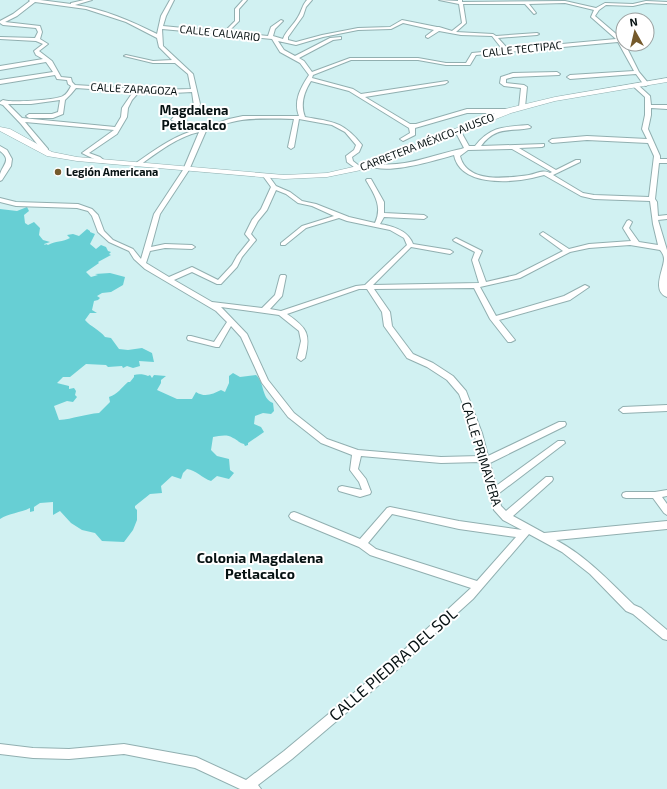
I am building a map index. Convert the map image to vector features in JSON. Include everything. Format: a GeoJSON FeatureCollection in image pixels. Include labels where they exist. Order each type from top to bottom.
{"type":"FeatureCollection","features":[{"type":"Feature","properties":{"kind":"main road","name":"CARRETERA MÉXICO-AJUSCO"},"geometry":{"type":"LineString","coordinates":[[0,129],[57,156],[186,170],[266,176],[312,177],[360,169],[372,165],[508,110],[555,99],[667,80]]}},
{"type":"Feature","properties":{"kind":"street"},"geometry":{"type":"LineString","coordinates":[[37,40],[40,32],[38,27],[3,24],[2,22],[15,15],[32,0],[87,8],[128,21],[159,37]]}},
{"type":"Feature","properties":{"kind":"street"},"geometry":{"type":"LineString","coordinates":[[72,5],[90,0]]}},
{"type":"Feature","properties":{"kind":"street"},"geometry":{"type":"LineString","coordinates":[[172,0],[162,19],[159,37],[161,46],[190,74],[197,107],[180,113],[174,120],[204,128]]}},
{"type":"Feature","properties":{"kind":"street"},"geometry":{"type":"LineString","coordinates":[[223,34],[237,21],[237,9],[245,0]]}},
{"type":"Feature","properties":{"kind":"street"},"geometry":{"type":"LineString","coordinates":[[285,41],[286,35],[301,16],[303,7],[310,0]]}},
{"type":"Feature","properties":{"kind":"street"},"geometry":{"type":"LineString","coordinates":[[441,0],[565,2],[597,9]]}},
{"type":"Feature","properties":{"kind":"street"},"geometry":{"type":"LineString","coordinates":[[600,0],[605,4]]}},
{"type":"Feature","properties":{"kind":"street"},"geometry":{"type":"LineString","coordinates":[[454,31],[464,23],[460,1]]}},
{"type":"Feature","properties":{"kind":"street"},"geometry":{"type":"LineString","coordinates":[[526,2],[534,13]]}},
{"type":"Feature","properties":{"kind":"street"},"geometry":{"type":"LineString","coordinates":[[615,36],[593,16],[597,9],[605,4],[633,5],[646,2],[667,3]]}},
{"type":"Feature","properties":{"kind":"street"},"geometry":{"type":"LineString","coordinates":[[281,21],[273,28],[272,38],[296,44],[322,36],[358,29],[391,28],[402,21],[454,31],[461,34],[493,35],[496,37],[537,34]]}},
{"type":"Feature","properties":{"kind":"street","name":"CALLE CALVARIO"},"geometry":{"type":"LineString","coordinates":[[161,27],[272,38],[282,50],[302,62],[310,77]]}},
{"type":"Feature","properties":{"kind":"street"},"geometry":{"type":"LineString","coordinates":[[428,37],[439,28]]}},
{"type":"Feature","properties":{"kind":"street"},"geometry":{"type":"LineString","coordinates":[[296,58],[332,39],[346,37]]}},
{"type":"Feature","properties":{"kind":"street"},"geometry":{"type":"LineString","coordinates":[[496,37],[507,51]]}},
{"type":"Feature","properties":{"kind":"street"},"geometry":{"type":"LineString","coordinates":[[0,38],[37,40],[46,44],[36,51],[54,68],[59,78],[69,79],[70,83],[74,86],[60,103],[62,113],[53,116],[20,118]]}},
{"type":"Feature","properties":{"kind":"street","name":"CALLE TECTIPAC"},"geometry":{"type":"LineString","coordinates":[[310,77],[350,59],[418,59],[461,65],[468,64],[474,54],[615,40]]}},
{"type":"Feature","properties":{"kind":"street"},"geometry":{"type":"LineString","coordinates":[[626,52],[637,72],[646,84]]}},
{"type":"Feature","properties":{"kind":"street"},"geometry":{"type":"LineString","coordinates":[[126,56],[153,62],[176,61]]}},
{"type":"Feature","properties":{"kind":"street"},"geometry":{"type":"LineString","coordinates":[[0,68],[47,60]]}},
{"type":"Feature","properties":{"kind":"street"},"geometry":{"type":"LineString","coordinates":[[570,77],[637,72]]}},
{"type":"Feature","properties":{"kind":"street"},"geometry":{"type":"LineString","coordinates":[[0,82],[56,73]]}},
{"type":"Feature","properties":{"kind":"street"},"geometry":{"type":"LineString","coordinates":[[522,107],[524,87],[504,84],[503,78],[513,75],[557,74]]}},
{"type":"Feature","properties":{"kind":"street"},"geometry":{"type":"LineString","coordinates":[[291,147],[300,117],[299,109],[302,91],[310,77],[351,90],[409,126],[436,121],[467,111],[508,110]]}},
{"type":"Feature","properties":{"kind":"street"},"geometry":{"type":"LineString","coordinates":[[360,96],[445,82]]}},
{"type":"Feature","properties":{"kind":"street","name":"CALLE ZARAGOZA"},"geometry":{"type":"LineString","coordinates":[[74,86],[169,93],[194,90]]}},
{"type":"Feature","properties":{"kind":"street"},"geometry":{"type":"LineString","coordinates":[[636,86],[648,97],[645,129],[657,156],[652,199],[654,202],[654,223],[666,254],[662,282],[666,292]]}},
{"type":"Feature","properties":{"kind":"street"},"geometry":{"type":"LineString","coordinates":[[103,162],[98,158],[85,153],[111,136],[117,130],[124,117],[125,108],[137,91]]}},
{"type":"Feature","properties":{"kind":"street"},"geometry":{"type":"LineString","coordinates":[[1,103],[31,102],[63,98]]}},
{"type":"Feature","properties":{"kind":"street"},"geometry":{"type":"LineString","coordinates":[[1,103],[20,118],[34,136],[37,143],[45,149],[45,151]]}},
{"type":"Feature","properties":{"kind":"street"},"geometry":{"type":"LineString","coordinates":[[648,106],[667,107]]}},
{"type":"Feature","properties":{"kind":"street"},"geometry":{"type":"LineString","coordinates":[[138,164],[171,142],[188,133],[204,128],[214,127],[230,120],[243,118],[300,117],[334,124],[347,131],[359,145],[357,151],[349,156],[350,162],[360,169]]}},
{"type":"Feature","properties":{"kind":"street"},"geometry":{"type":"LineString","coordinates":[[20,118],[117,130]]}},
{"type":"Feature","properties":{"kind":"street"},"geometry":{"type":"LineString","coordinates":[[403,139],[413,134],[412,126]]}},
{"type":"Feature","properties":{"kind":"street"},"geometry":{"type":"LineString","coordinates":[[477,148],[488,134],[502,129],[528,127]]}},
{"type":"Feature","properties":{"kind":"street"},"geometry":{"type":"LineString","coordinates":[[142,264],[148,250],[157,214],[186,170],[204,128]]}},
{"type":"Feature","properties":{"kind":"street"},"geometry":{"type":"LineString","coordinates":[[458,131],[467,148]]}},
{"type":"Feature","properties":{"kind":"street"},"geometry":{"type":"LineString","coordinates":[[552,141],[587,138],[651,141]]}},
{"type":"Feature","properties":{"kind":"street"},"geometry":{"type":"LineString","coordinates":[[372,165],[379,167],[391,167],[460,152],[467,148],[500,148],[542,145]]}},
{"type":"Feature","properties":{"kind":"street"},"geometry":{"type":"LineString","coordinates":[[513,147],[556,172]]}},
{"type":"Feature","properties":{"kind":"street"},"geometry":{"type":"LineString","coordinates":[[0,148],[7,153],[10,159],[8,168],[0,179]]}},
{"type":"Feature","properties":{"kind":"street"},"geometry":{"type":"LineString","coordinates":[[500,148],[507,155]]}},
{"type":"Feature","properties":{"kind":"street"},"geometry":{"type":"LineString","coordinates":[[460,152],[457,155],[461,164],[480,178],[529,177],[540,173],[550,175],[580,194],[594,197],[652,199]]}},
{"type":"Feature","properties":{"kind":"street"},"geometry":{"type":"LineString","coordinates":[[550,175],[578,161]]}},
{"type":"Feature","properties":{"kind":"street"},"geometry":{"type":"LineString","coordinates":[[656,161],[667,161]]}},
{"type":"Feature","properties":{"kind":"street"},"geometry":{"type":"LineString","coordinates":[[266,176],[274,187],[288,193],[300,202],[314,204],[347,219],[392,228],[400,232],[410,241],[410,245]]}},
{"type":"Feature","properties":{"kind":"street"},"geometry":{"type":"LineString","coordinates":[[369,180],[382,205],[382,215],[377,224]]}},
{"type":"Feature","properties":{"kind":"street"},"geometry":{"type":"LineString","coordinates":[[169,280],[192,269],[219,283],[235,266],[239,257],[253,240],[248,234],[255,220],[264,210],[274,187]]}},
{"type":"Feature","properties":{"kind":"street"},"geometry":{"type":"LineString","coordinates":[[0,200],[16,204],[78,206],[90,210],[95,215],[101,232],[111,241],[131,250],[142,264],[220,309],[244,336],[265,381],[291,415],[324,441],[357,453],[441,460],[484,461],[562,424]]}},
{"type":"Feature","properties":{"kind":"street"},"geometry":{"type":"LineString","coordinates":[[382,215],[424,217]]}},
{"type":"Feature","properties":{"kind":"street"},"geometry":{"type":"LineString","coordinates":[[283,244],[304,227],[339,216]]}},
{"type":"Feature","properties":{"kind":"street"},"geometry":{"type":"LineString","coordinates":[[654,218],[667,217]]}},
{"type":"Feature","properties":{"kind":"street"},"geometry":{"type":"LineString","coordinates":[[629,222],[626,228],[638,245]]}},
{"type":"Feature","properties":{"kind":"street"},"geometry":{"type":"LineString","coordinates":[[543,234],[568,251]]}},
{"type":"Feature","properties":{"kind":"street"},"geometry":{"type":"LineString","coordinates":[[456,240],[479,251],[475,260],[480,285],[494,319],[511,340]]}},
{"type":"Feature","properties":{"kind":"street"},"geometry":{"type":"LineString","coordinates":[[211,304],[281,313],[296,310],[348,290],[368,286],[480,285],[523,275],[568,251],[607,244],[638,245],[666,254]]}},
{"type":"Feature","properties":{"kind":"street"},"geometry":{"type":"LineString","coordinates":[[410,245],[450,252]]}},
{"type":"Feature","properties":{"kind":"street"},"geometry":{"type":"LineString","coordinates":[[368,286],[410,245]]}},
{"type":"Feature","properties":{"kind":"street"},"geometry":{"type":"LineString","coordinates":[[148,250],[165,246],[192,247]]}},
{"type":"Feature","properties":{"kind":"street"},"geometry":{"type":"LineString","coordinates":[[264,311],[278,296],[283,276]]}},
{"type":"Feature","properties":{"kind":"street","name":"CALLE PRIMAVERA"},"geometry":{"type":"LineString","coordinates":[[368,286],[386,312],[388,326],[410,356],[430,365],[450,378],[463,393],[475,423],[497,508],[526,532],[543,538],[565,549],[593,571],[630,608],[637,611],[667,636]]}},
{"type":"Feature","properties":{"kind":"street"},"geometry":{"type":"LineString","coordinates":[[494,319],[567,298],[585,287]]}},
{"type":"Feature","properties":{"kind":"street"},"geometry":{"type":"LineString","coordinates":[[281,313],[301,328],[304,334],[306,340],[301,358]]}},
{"type":"Feature","properties":{"kind":"street"},"geometry":{"type":"LineString","coordinates":[[191,338],[216,345],[230,322]]}},
{"type":"Feature","properties":{"kind":"street"},"geometry":{"type":"LineString","coordinates":[[624,410],[667,408]]}},
{"type":"Feature","properties":{"kind":"street"},"geometry":{"type":"LineString","coordinates":[[493,493],[561,443]]}},
{"type":"Feature","properties":{"kind":"street"},"geometry":{"type":"LineString","coordinates":[[342,489],[360,494],[367,492],[363,481],[354,470],[357,453]]}},
{"type":"Feature","properties":{"kind":"street"},"geometry":{"type":"LineString","coordinates":[[506,517],[549,479]]}},
{"type":"Feature","properties":{"kind":"street"},"geometry":{"type":"LineString","coordinates":[[626,495],[655,495],[667,493]]}},
{"type":"Feature","properties":{"kind":"street"},"geometry":{"type":"LineString","coordinates":[[655,495],[667,511]]}},
{"type":"Feature","properties":{"kind":"street"},"geometry":{"type":"LineString","coordinates":[[362,544],[390,510],[459,525],[526,532]]}},
{"type":"Feature","properties":{"kind":"street"},"geometry":{"type":"LineString","coordinates":[[294,516],[362,544],[373,552],[479,586]]}},
{"type":"Feature","properties":{"kind":"street"},"geometry":{"type":"LineString","coordinates":[[543,538],[667,525]]}},
{"type":"Feature","properties":{"kind":"street","name":"CALLE PIEDRA DEL SOL"},"geometry":{"type":"LineString","coordinates":[[251,788],[395,665],[470,596],[526,532]]}},
{"type":"Feature","properties":{"kind":"street"},"geometry":{"type":"LineString","coordinates":[[0,749],[32,753],[69,754],[124,749],[196,763],[251,788]]}},
{"type":"Feature","properties":{"kind":"shaded area"},"geometry":{"type":"Polygon","coordinates":[[[27,207],[29,211],[24,215],[25,223],[28,225],[34,222],[40,228],[39,235],[43,240],[50,242],[44,244],[45,245],[70,238],[67,235],[73,234],[79,236],[87,229],[95,234],[90,244],[96,249],[101,245],[106,247],[108,251],[111,252],[109,254],[111,255],[98,262],[99,263],[86,272],[91,277],[98,275],[95,274],[110,273],[125,277],[123,285],[111,292],[102,293],[97,296],[100,298],[94,301],[92,310],[97,313],[90,313],[85,320],[101,332],[105,337],[111,338],[119,349],[128,350],[142,348],[152,353],[154,362],[139,361],[140,366],[133,368],[127,366],[123,368],[122,366],[108,367],[106,365],[86,364],[70,377],[63,377],[57,383],[69,386],[69,389],[74,388],[76,391],[75,395],[77,397],[73,402],[67,401],[54,406],[59,420],[99,413],[110,402],[109,397],[117,393],[128,382],[130,382],[134,375],[137,374],[150,375],[152,378],[154,375],[166,376],[161,380],[157,390],[177,399],[192,399],[196,392],[206,395],[221,390],[225,392],[229,383],[229,376],[233,373],[240,377],[256,375],[261,382],[267,398],[273,403],[274,411],[271,414],[263,413],[255,416],[254,424],[261,427],[264,432],[248,443],[248,445],[245,446],[244,444],[228,436],[213,437],[211,450],[217,456],[229,459],[230,470],[234,473],[229,479],[217,476],[211,481],[187,469],[183,473],[181,479],[172,476],[161,486],[162,493],[150,494],[135,506],[137,510],[137,520],[133,530],[124,542],[102,541],[95,533],[82,530],[71,523],[60,511],[53,515],[53,502],[40,503],[34,507],[34,511],[30,512],[30,508],[7,515],[0,519],[0,209],[17,211],[27,207]]]}},
{"type":"Feature","properties":{"kind":"place","name":"Legión Americana"},"geometry":{"type":"Point","coordinates":[58,172]}},
{"type":"Feature","properties":{"kind":"district","name":"Magdalena Petlacalco"},"geometry":{"type":"Point","coordinates":[194,118]}},
{"type":"Feature","properties":{"kind":"district","name":"Colonia Magdalena Petlacalco"},"geometry":{"type":"Point","coordinates":[260,566]}}]}
